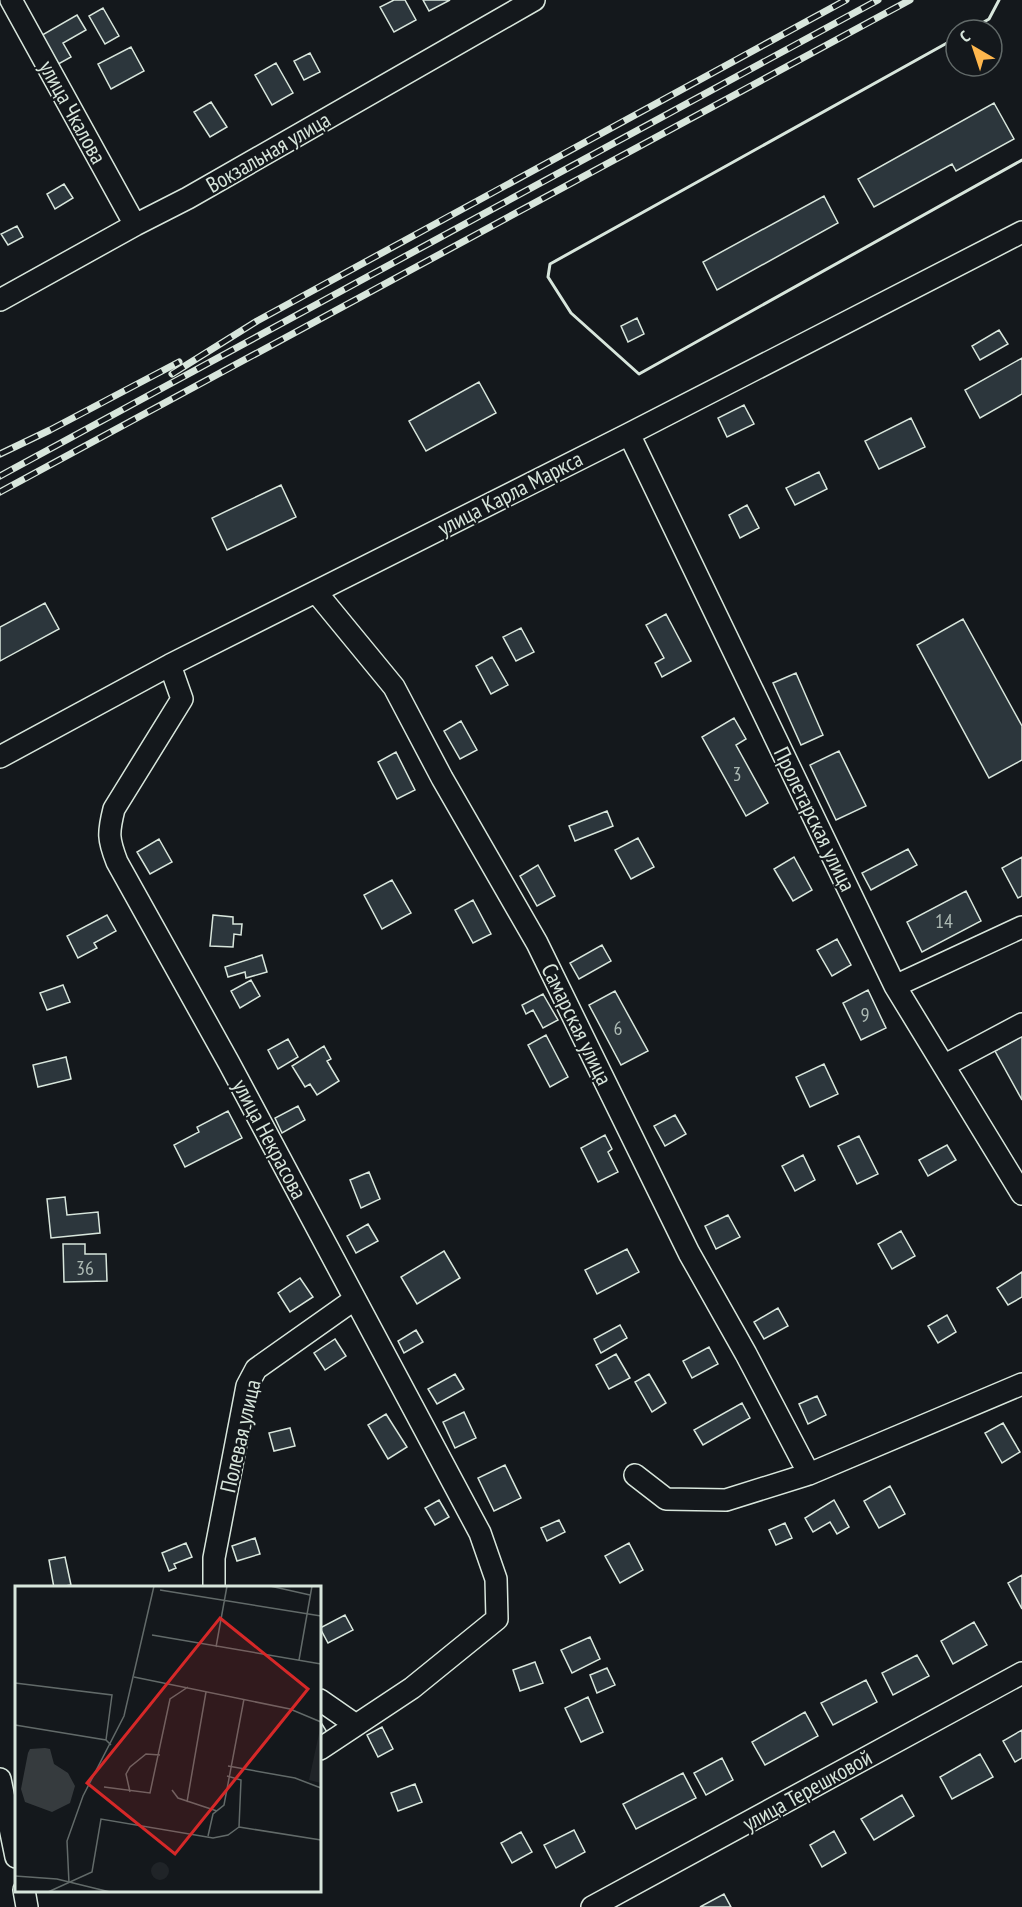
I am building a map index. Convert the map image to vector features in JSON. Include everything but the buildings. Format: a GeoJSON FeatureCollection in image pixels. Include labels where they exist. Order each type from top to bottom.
{"type":"FeatureCollection","features":[{"type":"Feature","properties":{"kind":"street","name":"улица Чкалова"},"geometry":{"type":"LineString","coordinates":[[11,0],[135,225]]}},
{"type":"Feature","properties":{"kind":"street","name":"Вокзальная улица"},"geometry":{"type":"LineString","coordinates":[[0,300],[188,198],[534,0]]}},
{"type":"Feature","properties":{"kind":"street","name":"улица Карла Маркса"},"geometry":{"type":"LineString","coordinates":[[0,757],[170,665],[629,434],[1022,232]]}},
{"type":"Feature","properties":{"kind":"street","name":"Пролетарская улица"},"geometry":{"type":"LineString","coordinates":[[629,434],[895,986],[1022,1194]]}},
{"type":"Feature","properties":{"kind":"street","name":"Самарская улица"},"geometry":{"type":"LineString","coordinates":[[316,591],[394,687],[442,778],[537,943],[689,1253],[746,1354],[809,1474]]}},
{"type":"Feature","properties":{"kind":"street","name":"улица Некрасова"},"geometry":{"type":"LineString","coordinates":[[170,665],[182,699],[114,809],[108,830],[110,846],[229,1063],[480,1533],[496,1579],[497,1619],[411,1688],[356,1725]]}},
{"type":"Feature","properties":{"kind":"street"},"geometry":{"type":"LineString","coordinates":[[895,986],[1022,927]]}},
{"type":"Feature","properties":{"kind":"street"},"geometry":{"type":"LineString","coordinates":[[945,1065],[1022,1024]]}},
{"type":"Feature","properties":{"kind":"street","name":"Полевая улица"},"geometry":{"type":"LineString","coordinates":[[214,1586],[214,1558],[247,1386],[256,1369],[356,1299]]}},
{"type":"Feature","properties":{"kind":"street"},"geometry":{"type":"LineString","coordinates":[[635,1476],[666,1499],[726,1500],[809,1474],[1022,1384]]}},
{"type":"Feature","properties":{"kind":"street","name":"улица Терешковой"},"geometry":{"type":"LineString","coordinates":[[592,1907],[1022,1673]]}},
{"type":"Feature","properties":{"kind":"street"},"geometry":{"type":"LineString","coordinates":[[321,1701],[356,1725],[321,1748]]}},
{"type":"Feature","properties":{"kind":"street"},"geometry":{"type":"LineString","coordinates":[[0,1779],[15,1852]]}},
{"type":"Feature","properties":{"kind":"street"},"geometry":{"type":"LineString","coordinates":[[24,1892],[27,1907]]}},
{"type":"Feature","properties":{"kind":"railway"},"geometry":{"type":"LineString","coordinates":[[172,374],[257,321],[846,0]]}},
{"type":"Feature","properties":{"kind":"railway"},"geometry":{"type":"LineString","coordinates":[[0,476],[878,0]]}},
{"type":"Feature","properties":{"kind":"railway"},"geometry":{"type":"LineString","coordinates":[[0,492],[910,0]]}},
{"type":"Feature","properties":{"kind":"railway"},"geometry":{"type":"LineString","coordinates":[[0,454],[179,362]]}},
{"type":"Feature","properties":{"kind":"wall"},"geometry":{"type":"LineString","coordinates":[[990,18],[999,0]]}},
{"type":"Feature","properties":{"kind":"wall"},"geometry":{"type":"LineString","coordinates":[[944,45],[550,264],[548,277],[571,313],[639,374],[1022,160]]}}]}
